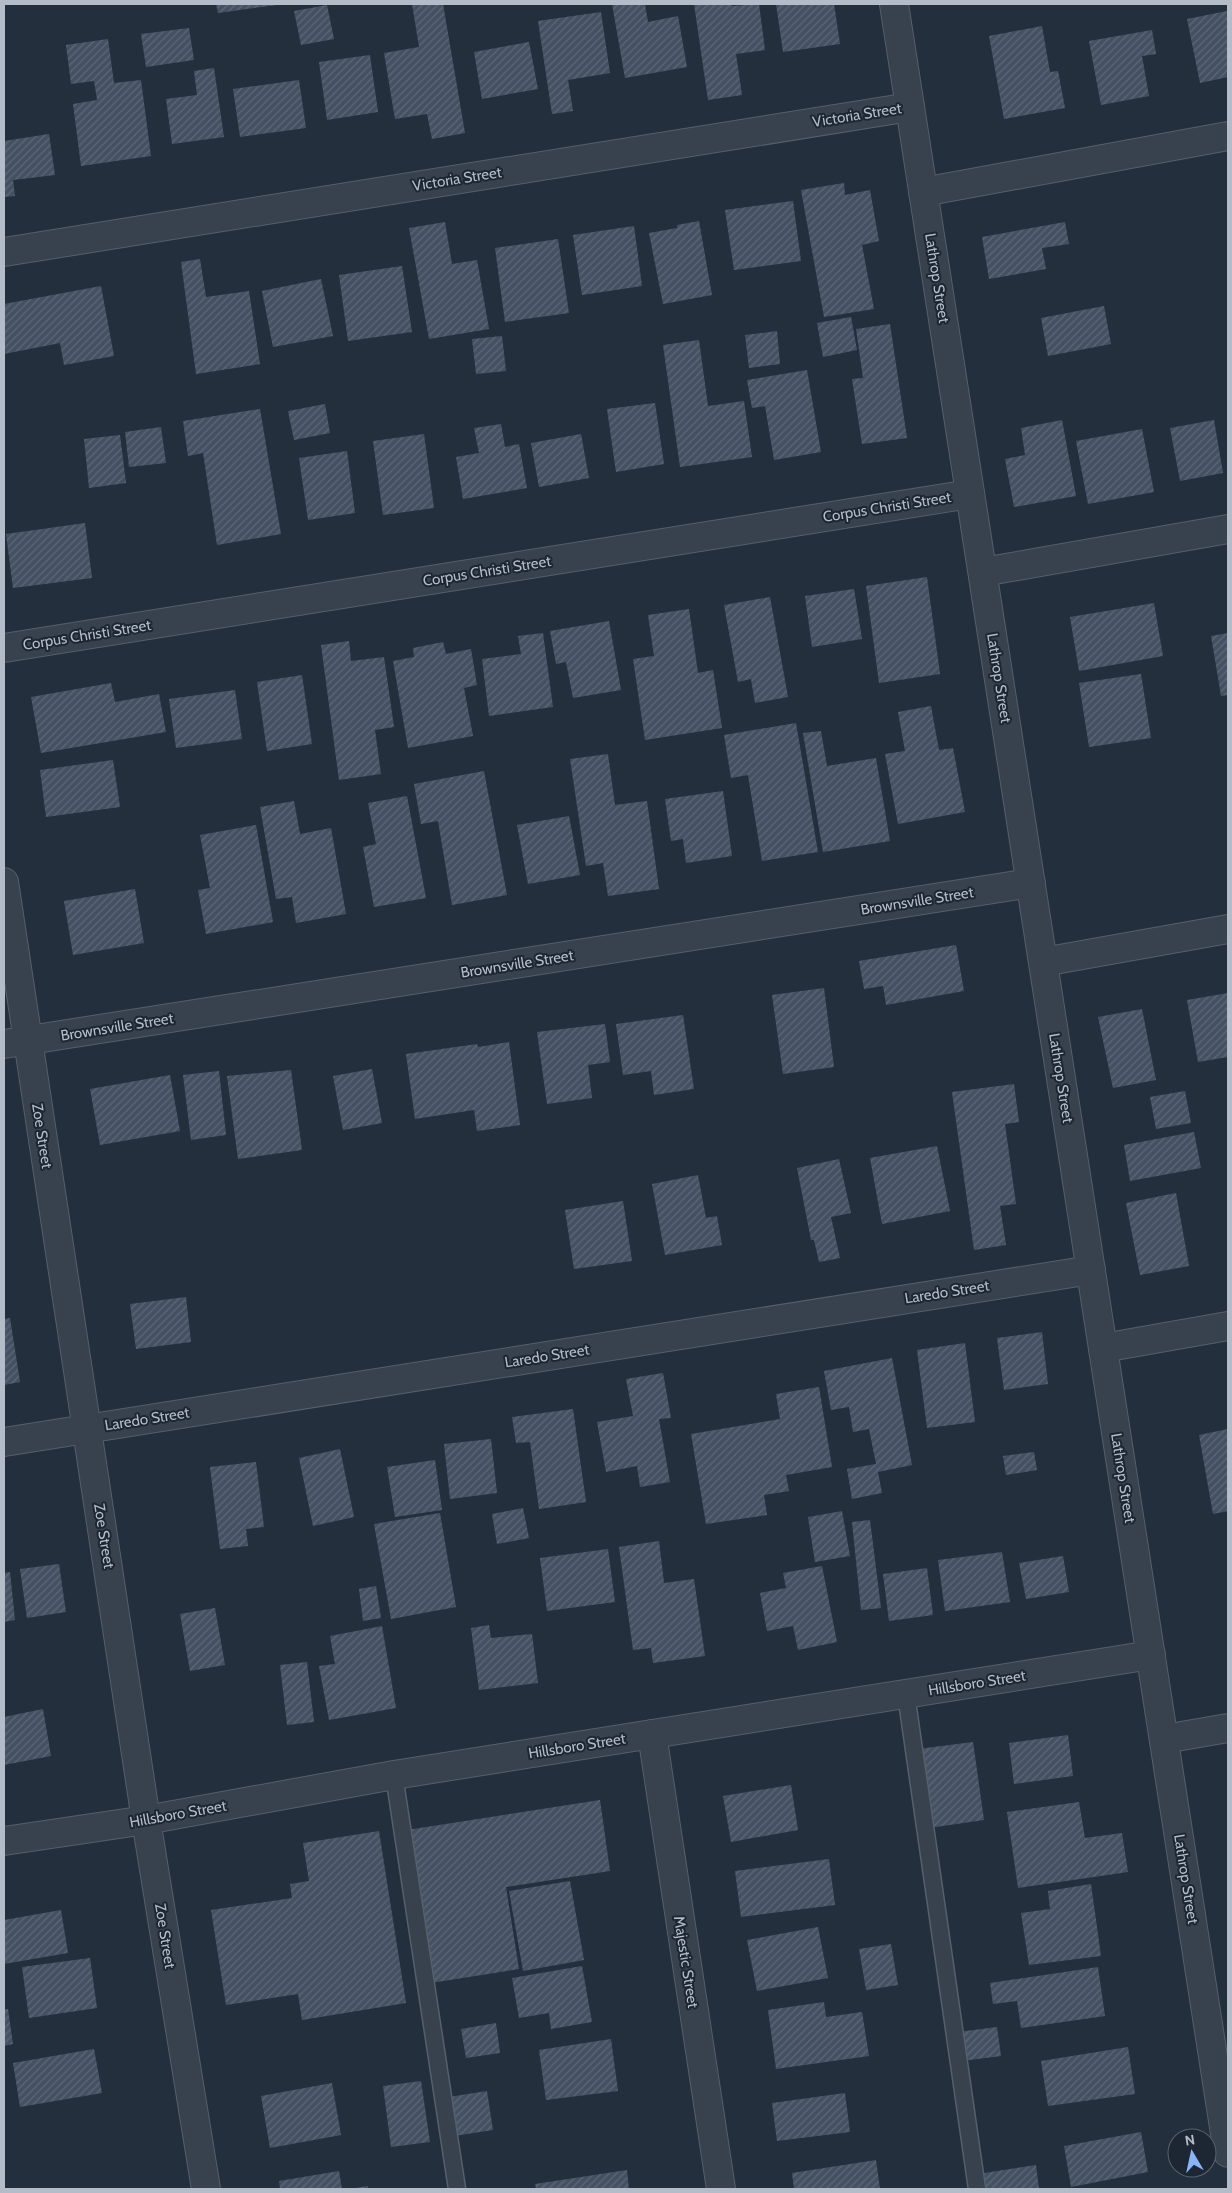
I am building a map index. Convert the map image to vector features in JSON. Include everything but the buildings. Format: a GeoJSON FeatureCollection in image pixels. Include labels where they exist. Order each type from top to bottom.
{"type":"FeatureCollection","features":[{"type":"Feature","properties":{"kind":"street","name":"Lathrop Street"},"geometry":{"type":"LineString","coordinates":[[894,4],[1164,1739],[1226,2118],[1228,2153]]}},
{"type":"Feature","properties":{"kind":"street","name":"Victoria Street"},"geometry":{"type":"LineString","coordinates":[[4,252],[910,107]]}},
{"type":"Feature","properties":{"kind":"street"},"geometry":{"type":"LineString","coordinates":[[923,192],[1228,136]]}},
{"type":"Feature","properties":{"kind":"street","name":"Corpus Christi Street"},"geometry":{"type":"LineString","coordinates":[[4,648],[970,494]]}},
{"type":"Feature","properties":{"kind":"street"},"geometry":{"type":"LineString","coordinates":[[983,572],[1228,529]]}},
{"type":"Feature","properties":{"kind":"street","name":"Zoe Street"},"geometry":{"type":"LineString","coordinates":[[4,882],[15,1042],[87,1429],[146,1820],[206,2189]]}},
{"type":"Feature","properties":{"kind":"street","name":"Brownsville Street"},"geometry":{"type":"LineString","coordinates":[[15,1042],[1031,883]]}},
{"type":"Feature","properties":{"kind":"street"},"geometry":{"type":"LineString","coordinates":[[1043,962],[1228,929]]}},
{"type":"Feature","properties":{"kind":"street","name":"Laredo Street"},"geometry":{"type":"LineString","coordinates":[[4,1442],[1091,1270]]}},
{"type":"Feature","properties":{"kind":"street"},"geometry":{"type":"LineString","coordinates":[[1103,1348],[1228,1326]]}},
{"type":"Feature","properties":{"kind":"street","name":"Hillsboro Street"},"geometry":{"type":"LineString","coordinates":[[4,1841],[146,1820],[394,1775],[1151,1655]]}},
{"type":"Feature","properties":{"kind":"street"},"geometry":{"type":"LineString","coordinates":[[1164,1739],[1228,1728]]}},
{"type":"Feature","properties":{"kind":"street","name":"Majestic Street"},"geometry":{"type":"LineString","coordinates":[[652,1734],[721,2189]]}},
{"type":"Feature","properties":{"kind":"lane"},"geometry":{"type":"LineString","coordinates":[[906,1694],[977,2189]]}},
{"type":"Feature","properties":{"kind":"lane"},"geometry":{"type":"LineString","coordinates":[[394,1775],[457,2189]]}}]}
